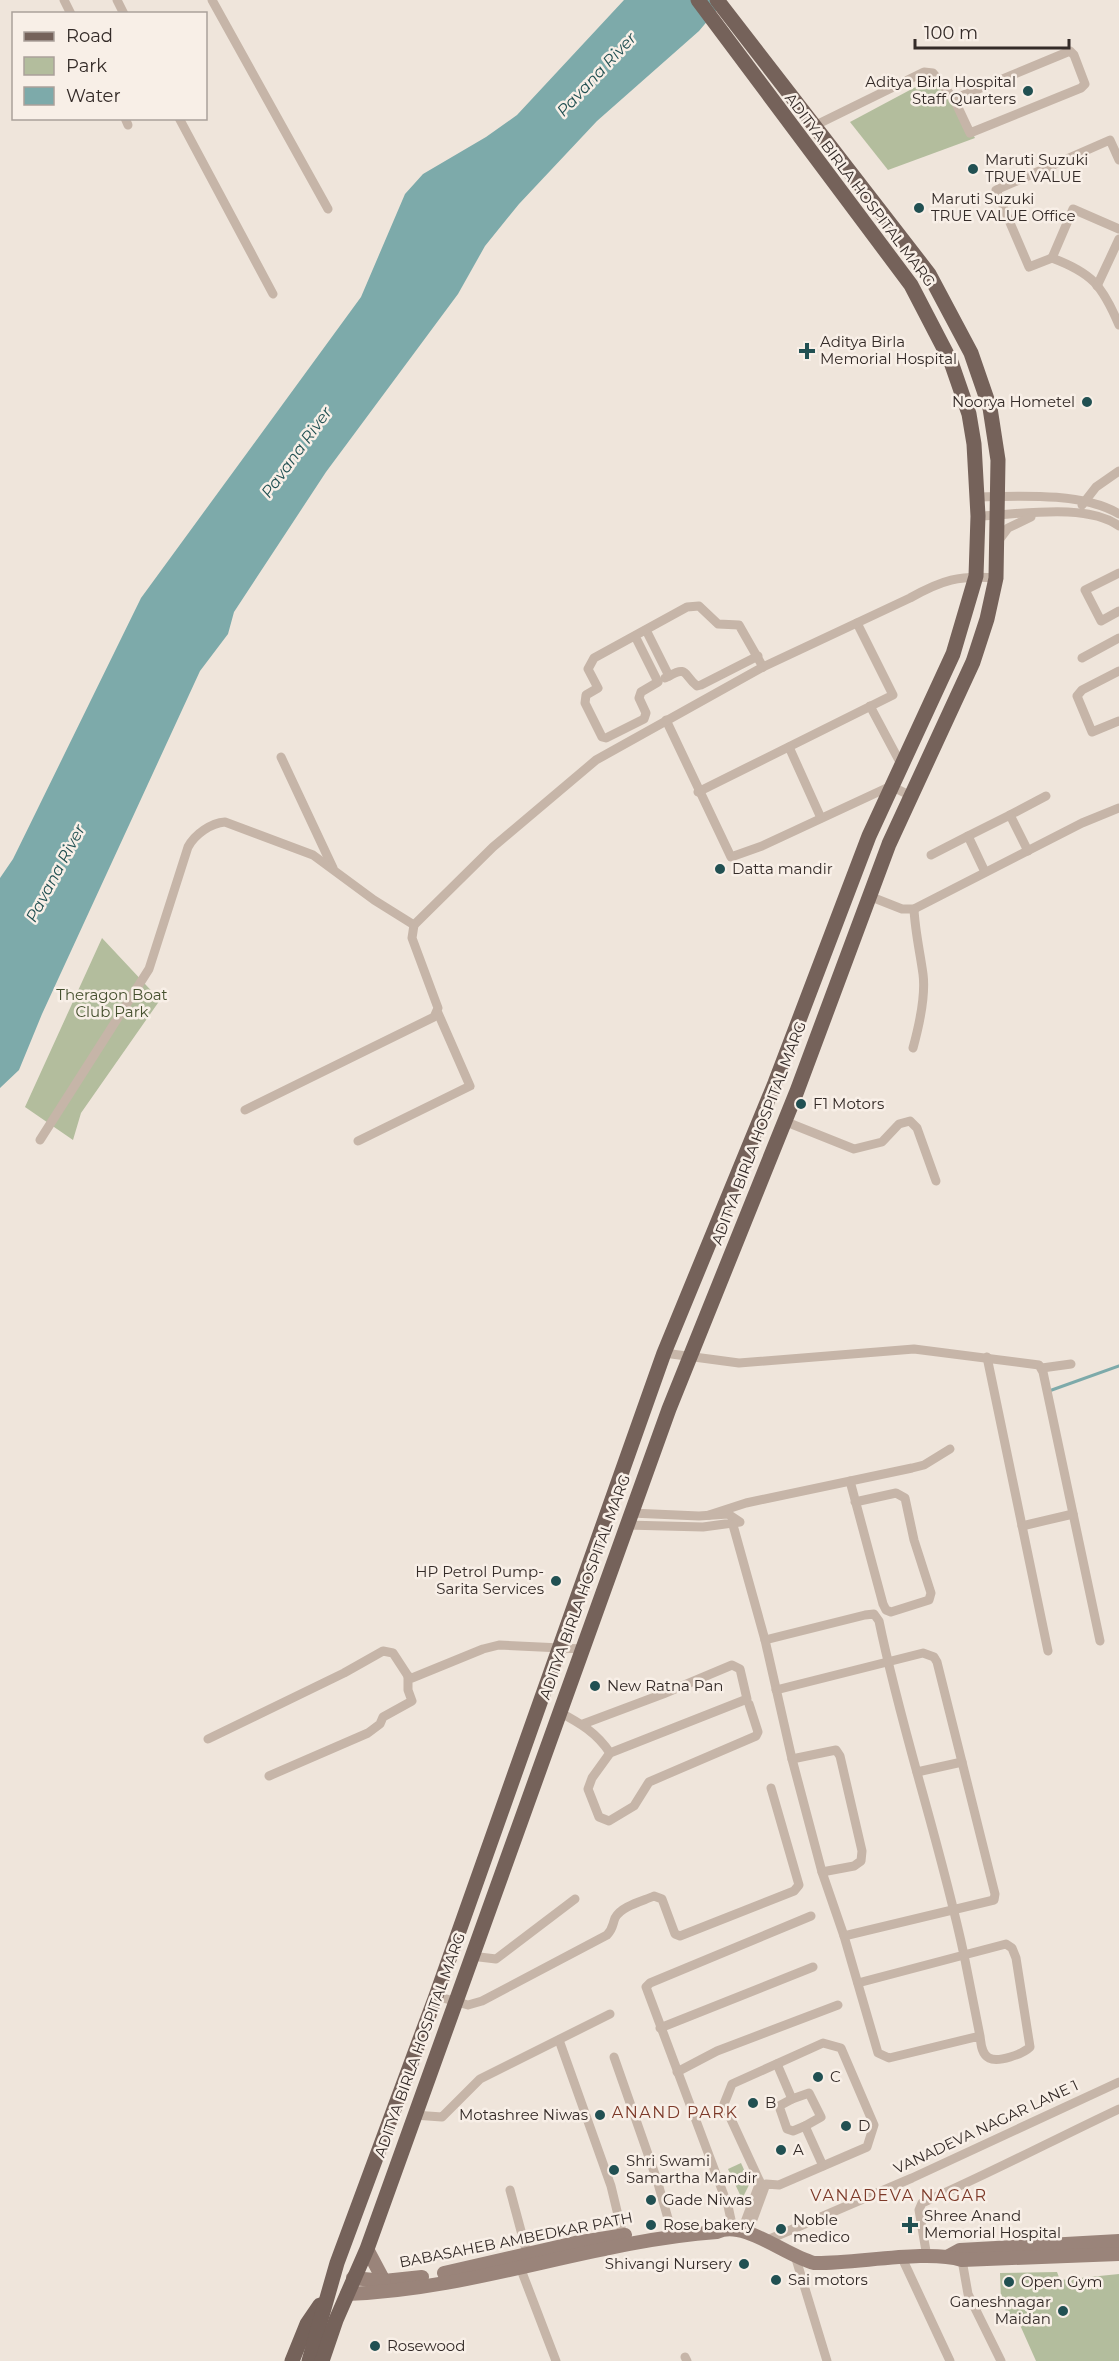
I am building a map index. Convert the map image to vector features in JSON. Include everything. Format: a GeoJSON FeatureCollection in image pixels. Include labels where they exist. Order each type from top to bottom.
{"type":"FeatureCollection","features":[{"type":"Feature","properties":{"kind":"main road"},"geometry":{"type":"LineString","coordinates":[[698,0],[734,35]]}},
{"type":"Feature","properties":{"kind":"main road"},"geometry":{"type":"LineString","coordinates":[[717,0],[734,35]]}},
{"type":"Feature","properties":{"kind":"main road","name":"ADITYA BIRLA HOSPITAL MARG"},"geometry":{"type":"LineString","coordinates":[[321,2361],[353,2278],[367,2249],[628,1519],[690,1356],[796,1091],[868,896],[973,662],[987,619],[996,578],[998,516],[996,440],[990,408],[971,353],[929,274],[816,125],[751,44],[734,35]]}},
{"type":"Feature","properties":{"kind":"main road","name":"ADITYA BIRLA HOSPITAL MARG"},"geometry":{"type":"LineString","coordinates":[[309,2361],[337,2263],[436,1996],[664,1353],[775,1083],[848,888],[891,786],[953,654],[976,576],[978,516],[974,444],[969,414],[951,362],[911,285],[738,54],[734,35]]}},
{"type":"Feature","properties":{"kind":"main road"},"geometry":{"type":"LineString","coordinates":[[738,54],[751,44]]}},
{"type":"Feature","properties":{"kind":"main road"},"geometry":{"type":"LineString","coordinates":[[775,1083],[796,1091]]}},
{"type":"Feature","properties":{"kind":"main road"},"geometry":{"type":"LineString","coordinates":[[714,1233],[736,1240]]}},
{"type":"Feature","properties":{"kind":"main road"},"geometry":{"type":"LineString","coordinates":[[292,2361],[307,2324],[328,2294]]}},
{"type":"Feature","properties":{"kind":"main road"},"geometry":{"type":"LineString","coordinates":[[328,2339],[330,2361]]}},
{"type":"Feature","properties":{"kind":"street"},"geometry":{"type":"LineString","coordinates":[[212,0],[328,209]]}},
{"type":"Feature","properties":{"kind":"street"},"geometry":{"type":"LineString","coordinates":[[816,125],[924,72],[933,74],[954,99],[970,133],[1081,88],[1085,84],[1074,55],[1067,52],[954,99]]}},
{"type":"Feature","properties":{"kind":"street"},"geometry":{"type":"LineString","coordinates":[[180,120],[273,294]]}},
{"type":"Feature","properties":{"kind":"street"},"geometry":{"type":"LineString","coordinates":[[1119,160],[1110,140],[996,190],[1029,267],[1052,258],[1081,269],[1097,285],[1119,323]]}},
{"type":"Feature","properties":{"kind":"street"},"geometry":{"type":"LineString","coordinates":[[1052,258],[1074,209],[1119,229]]}},
{"type":"Feature","properties":{"kind":"street"},"geometry":{"type":"LineString","coordinates":[[1097,285],[1119,239]]}},
{"type":"Feature","properties":{"kind":"street"},"geometry":{"type":"LineString","coordinates":[[1079,513],[1083,501],[1096,487],[1119,471]]}},
{"type":"Feature","properties":{"kind":"street"},"geometry":{"type":"LineString","coordinates":[[976,497],[1083,501],[1102,505],[1119,514]]}},
{"type":"Feature","properties":{"kind":"street"},"geometry":{"type":"LineString","coordinates":[[978,516],[1079,513],[1110,520],[1119,526]]}},
{"type":"Feature","properties":{"kind":"street"},"geometry":{"type":"LineString","coordinates":[[998,542],[1008,528],[1041,514]]}},
{"type":"Feature","properties":{"kind":"street"},"geometry":{"type":"LineString","coordinates":[[1119,573],[1085,590],[1101,621],[1119,611]]}},
{"type":"Feature","properties":{"kind":"street"},"geometry":{"type":"LineString","coordinates":[[358,1141],[470,1086],[438,1013],[437,1003],[412,938],[414,925],[493,847],[596,760],[763,667],[947,579],[976,576],[996,578]]}},
{"type":"Feature","properties":{"kind":"street"},"geometry":{"type":"LineString","coordinates":[[758,656],[697,686],[684,672],[678,671],[641,692],[639,698],[646,713],[644,719],[606,738],[602,737],[585,703],[586,695],[598,686],[588,669],[594,658],[687,607],[699,606],[717,624],[739,625],[758,656],[763,667]]}},
{"type":"Feature","properties":{"kind":"street"},"geometry":{"type":"LineString","coordinates":[[698,792],[893,695],[857,623]]}},
{"type":"Feature","properties":{"kind":"street"},"geometry":{"type":"LineString","coordinates":[[646,630],[669,676]]}},
{"type":"Feature","properties":{"kind":"street"},"geometry":{"type":"LineString","coordinates":[[635,636],[658,682]]}},
{"type":"Feature","properties":{"kind":"street"},"geometry":{"type":"LineString","coordinates":[[1082,658],[1119,638]]}},
{"type":"Feature","properties":{"kind":"street"},"geometry":{"type":"LineString","coordinates":[[1119,671],[1082,690],[1077,696],[1092,732],[1119,721]]}},
{"type":"Feature","properties":{"kind":"street"},"geometry":{"type":"LineString","coordinates":[[870,706],[901,764]]}},
{"type":"Feature","properties":{"kind":"street"},"geometry":{"type":"LineString","coordinates":[[666,720],[698,792],[731,857],[762,846],[891,786],[911,796]]}},
{"type":"Feature","properties":{"kind":"street"},"geometry":{"type":"LineString","coordinates":[[789,747],[821,818]]}},
{"type":"Feature","properties":{"kind":"street"},"geometry":{"type":"LineString","coordinates":[[281,757],[334,870]]}},
{"type":"Feature","properties":{"kind":"street"},"geometry":{"type":"LineString","coordinates":[[931,855],[1046,796]]}},
{"type":"Feature","properties":{"kind":"street"},"geometry":{"type":"LineString","coordinates":[[868,896],[902,909],[914,909],[1082,823],[1119,808]]}},
{"type":"Feature","properties":{"kind":"street"},"geometry":{"type":"LineString","coordinates":[[1010,815],[1028,851]]}},
{"type":"Feature","properties":{"kind":"street"},"geometry":{"type":"LineString","coordinates":[[40,1140],[149,969],[192,840],[212,826],[225,822],[313,855],[374,900],[414,925]]}},
{"type":"Feature","properties":{"kind":"street"},"geometry":{"type":"LineString","coordinates":[[968,836],[985,872]]}},
{"type":"Feature","properties":{"kind":"street"},"geometry":{"type":"LineString","coordinates":[[913,1048],[924,976],[915,934],[914,909]]}},
{"type":"Feature","properties":{"kind":"street"},"geometry":{"type":"LineString","coordinates":[[244,1110],[438,1013]]}},
{"type":"Feature","properties":{"kind":"street"},"geometry":{"type":"LineString","coordinates":[[784,1121],[854,1149],[882,1142],[899,1124],[910,1121],[917,1128],[936,1180]]}},
{"type":"Feature","properties":{"kind":"street"},"geometry":{"type":"LineString","coordinates":[[664,1353],[738,1363],[914,1350],[1034,1363],[1042,1368],[1071,1364]]}},
{"type":"Feature","properties":{"kind":"street"},"geometry":{"type":"LineString","coordinates":[[987,1357],[1048,1652]]}},
{"type":"Feature","properties":{"kind":"street"},"geometry":{"type":"LineString","coordinates":[[1042,1368],[1100,1641]]}},
{"type":"Feature","properties":{"kind":"street"},"geometry":{"type":"LineString","coordinates":[[709,1515],[746,1503],[924,1465],[950,1449]]}},
{"type":"Feature","properties":{"kind":"street"},"geometry":{"type":"LineString","coordinates":[[850,1481],[855,1502],[886,1610],[891,1612],[929,1600],[931,1593],[914,1540],[904,1498],[896,1493],[855,1502]]}},
{"type":"Feature","properties":{"kind":"street"},"geometry":{"type":"LineString","coordinates":[[728,1514],[740,1522],[733,1525],[710,1527],[628,1519],[728,1514]]}},
{"type":"Feature","properties":{"kind":"street"},"geometry":{"type":"LineString","coordinates":[[1022,1527],[1073,1514]]}},
{"type":"Feature","properties":{"kind":"street"},"geometry":{"type":"LineString","coordinates":[[709,1515],[710,1527]]}},
{"type":"Feature","properties":{"kind":"street"},"geometry":{"type":"LineString","coordinates":[[733,1525],[765,1640],[792,1759],[822,1872],[844,1936],[878,2053],[882,2058],[889,2058],[980,2036]]}},
{"type":"Feature","properties":{"kind":"street"},"geometry":{"type":"LineString","coordinates":[[765,1640],[874,1614],[879,1621],[888,1663],[955,1910],[964,1955],[980,2036],[982,2050],[987,2057],[993,2059],[1024,2053],[1030,2047],[1012,1948],[1006,1944],[964,1955],[858,1983]]}},
{"type":"Feature","properties":{"kind":"street"},"geometry":{"type":"LineString","coordinates":[[408,1676],[418,1677],[483,1649],[499,1645],[582,1649]]}},
{"type":"Feature","properties":{"kind":"street"},"geometry":{"type":"LineString","coordinates":[[208,1739],[344,1673],[383,1651],[393,1653],[408,1676],[408,1690],[412,1701],[383,1717],[374,1729],[269,1776]]}},
{"type":"Feature","properties":{"kind":"street"},"geometry":{"type":"LineString","coordinates":[[776,1690],[923,1653],[934,1657],[995,1894],[994,1900],[844,1936]]}},
{"type":"Feature","properties":{"kind":"street"},"geometry":{"type":"LineString","coordinates":[[583,1724],[663,1695],[732,1665],[740,1669],[747,1699],[610,1752],[592,1778],[588,1789],[599,1818],[609,1821],[634,1806],[649,1782],[756,1736],[758,1732],[749,1704]]}},
{"type":"Feature","properties":{"kind":"street"},"geometry":{"type":"LineString","coordinates":[[559,1712],[583,1724],[601,1738],[610,1752]]}},
{"type":"Feature","properties":{"kind":"street"},"geometry":{"type":"LineString","coordinates":[[792,1759],[836,1750],[840,1756],[862,1851],[861,1861],[854,1866],[822,1872]]}},
{"type":"Feature","properties":{"kind":"street"},"geometry":{"type":"LineString","coordinates":[[917,1772],[962,1762]]}},
{"type":"Feature","properties":{"kind":"street"},"geometry":{"type":"LineString","coordinates":[[436,1996],[468,2004],[482,2001],[607,1935],[613,1929],[615,1918],[621,1911],[654,1896],[662,1899],[675,1934],[680,1936],[794,1891],[799,1885],[771,1788]]}},
{"type":"Feature","properties":{"kind":"street"},"geometry":{"type":"LineString","coordinates":[[471,1956],[496,1959],[575,1899]]}},
{"type":"Feature","properties":{"kind":"street"},"geometry":{"type":"LineString","coordinates":[[736,2230],[646,1992],[647,1984],[811,1916]]}},
{"type":"Feature","properties":{"kind":"street"},"geometry":{"type":"LineString","coordinates":[[660,2028],[813,1966]]}},
{"type":"Feature","properties":{"kind":"street"},"geometry":{"type":"LineString","coordinates":[[677,2072],[717,2051],[838,2005]]}},
{"type":"Feature","properties":{"kind":"street"},"geometry":{"type":"LineString","coordinates":[[414,2115],[442,2117],[480,2079],[610,2014]]}},
{"type":"Feature","properties":{"kind":"street"},"geometry":{"type":"LineString","coordinates":[[559,2040],[611,2186],[623,2240]]}},
{"type":"Feature","properties":{"kind":"street"},"geometry":{"type":"LineString","coordinates":[[823,2043],[841,2048],[874,2125],[867,2147],[779,2185],[766,2184],[736,2230],[760,2182],[724,2104],[732,2084],[823,2043]]}},
{"type":"Feature","properties":{"kind":"street"},"geometry":{"type":"LineString","coordinates":[[614,2057],[647,2149],[672,2232]]}},
{"type":"Feature","properties":{"kind":"street"},"geometry":{"type":"LineString","coordinates":[[777,2064],[792,2099]]}},
{"type":"Feature","properties":{"kind":"street","name":"VANADEVA NAGAR LANE 1"},"geometry":{"type":"LineString","coordinates":[[765,2241],[912,2178],[1119,2082]]}},
{"type":"Feature","properties":{"kind":"street"},"geometry":{"type":"LineString","coordinates":[[805,2093],[812,2096],[821,2117],[794,2131],[787,2128],[779,2106],[792,2099],[805,2093]]}},
{"type":"Feature","properties":{"kind":"street"},"geometry":{"type":"LineString","coordinates":[[927,2257],[919,2210],[922,2203],[1005,2166],[1022,2155],[1119,2109]]}},
{"type":"Feature","properties":{"kind":"street"},"geometry":{"type":"LineString","coordinates":[[805,2126],[823,2166]]}},
{"type":"Feature","properties":{"kind":"street"},"geometry":{"type":"LineString","coordinates":[[510,2190],[526,2262],[556,2361]]}},
{"type":"Feature","properties":{"kind":"street"},"geometry":{"type":"LineString","coordinates":[[736,2230],[765,2241],[796,2259],[814,2263],[836,2264],[927,2257],[1119,2254]]}},
{"type":"Feature","properties":{"kind":"street","name":"BABASAHEB AMBEDKAR PATH"},"geometry":{"type":"LineString","coordinates":[[347,2294],[391,2293],[623,2240],[672,2232],[736,2230]]}},
{"type":"Feature","properties":{"kind":"street"},"geometry":{"type":"LineString","coordinates":[[1001,2361],[968,2294],[956,2258],[960,2250],[1119,2241]]}},
{"type":"Feature","properties":{"kind":"street","name":"BABASAHEB AMBEDKAR PATH"},"geometry":{"type":"LineString","coordinates":[[367,2249],[384,2281],[410,2280],[526,2262]]}},
{"type":"Feature","properties":{"kind":"street"},"geometry":{"type":"LineString","coordinates":[[796,2259],[827,2361]]}},
{"type":"Feature","properties":{"kind":"street"},"geometry":{"type":"LineString","coordinates":[[902,2259],[950,2361]]}},
{"type":"Feature","properties":{"kind":"street"},"geometry":{"type":"LineString","coordinates":[[353,2278],[384,2281]]}},
{"type":"Feature","properties":{"kind":"green space"},"geometry":{"type":"Polygon","coordinates":[[[938,75],[975,138],[888,170],[850,122],[938,75]]]}},
{"type":"Feature","properties":{"kind":"green space","name":"Theragon Boat Club Park"},"geometry":{"type":"Polygon","coordinates":[[[102,938],[160,1000],[81,1113],[73,1140],[25,1107],[102,938]]]}},
{"type":"Feature","properties":{"kind":"green space"},"geometry":{"type":"Polygon","coordinates":[[[741,2163],[750,2183],[742,2199],[728,2169],[741,2163]]]}},
{"type":"Feature","properties":{"kind":"green space","name":"Ganeshnagar Maidan"},"geometry":{"type":"Polygon","coordinates":[[[1057,2272],[1060,2280],[1119,2274],[1119,2361],[1036,2361],[1020,2325],[1011,2322],[1001,2301],[1000,2273],[1057,2272]]]}},
{"type":"Feature","properties":{"kind":"water","name":"Pavana River"},"geometry":{"type":"Polygon","coordinates":[[[624,0],[725,0],[699,31],[597,121],[519,204],[485,246],[458,294],[326,472],[234,612],[228,634],[200,671],[42,1014],[19,1070],[0,1088],[0,878],[13,859],[141,598],[361,297],[405,194],[423,174],[486,137],[517,115],[624,0]]]}},
{"type":"Feature","properties":{"kind":"waterway"},"geometry":{"type":"LineString","coordinates":[[1049,1391],[1119,1366]]}},
{"type":"Feature","properties":{"kind":"place","name":"Aditya Birla Hospital Staff Quarters"},"geometry":{"type":"Point","coordinates":[1028,91]}},
{"type":"Feature","properties":{"kind":"place","name":"Maruti Suzuki TRUE VALUE"},"geometry":{"type":"Point","coordinates":[973,169]}},
{"type":"Feature","properties":{"kind":"place","name":"Maruti Suzuki TRUE VALUE Office"},"geometry":{"type":"Point","coordinates":[919,208]}},
{"type":"Feature","properties":{"kind":"place","name":"Aditya Birla Memorial Hospital"},"geometry":{"type":"Point","coordinates":[807,351]}},
{"type":"Feature","properties":{"kind":"place","name":"Noorya Hometel"},"geometry":{"type":"Point","coordinates":[1087,402]}},
{"type":"Feature","properties":{"kind":"place","name":"Datta mandir"},"geometry":{"type":"Point","coordinates":[720,869]}},
{"type":"Feature","properties":{"kind":"place","name":"F1 Motors"},"geometry":{"type":"Point","coordinates":[801,1104]}},
{"type":"Feature","properties":{"kind":"place","name":"HP Petrol Pump- Sarita Services"},"geometry":{"type":"Point","coordinates":[556,1581]}},
{"type":"Feature","properties":{"kind":"place","name":"New Ratna Pan"},"geometry":{"type":"Point","coordinates":[595,1686]}},
{"type":"Feature","properties":{"kind":"place","name":"C"},"geometry":{"type":"Point","coordinates":[818,2077]}},
{"type":"Feature","properties":{"kind":"place","name":"B"},"geometry":{"type":"Point","coordinates":[753,2103]}},
{"type":"Feature","properties":{"kind":"place","name":"Motashree Niwas"},"geometry":{"type":"Point","coordinates":[600,2115]}},
{"type":"Feature","properties":{"kind":"place","name":"D"},"geometry":{"type":"Point","coordinates":[846,2126]}},
{"type":"Feature","properties":{"kind":"place","name":"A"},"geometry":{"type":"Point","coordinates":[781,2150]}},
{"type":"Feature","properties":{"kind":"place","name":"Shri Swami Samartha Mandir"},"geometry":{"type":"Point","coordinates":[614,2170]}},
{"type":"Feature","properties":{"kind":"place","name":"Gade Niwas"},"geometry":{"type":"Point","coordinates":[651,2200]}},
{"type":"Feature","properties":{"kind":"place","name":"Rose bakery"},"geometry":{"type":"Point","coordinates":[651,2225]}},
{"type":"Feature","properties":{"kind":"place","name":"Shree Anand Memorial Hospital"},"geometry":{"type":"Point","coordinates":[910,2225]}},
{"type":"Feature","properties":{"kind":"place","name":"Noble medico"},"geometry":{"type":"Point","coordinates":[781,2229]}},
{"type":"Feature","properties":{"kind":"place","name":"Shivangi Nursery"},"geometry":{"type":"Point","coordinates":[744,2264]}},
{"type":"Feature","properties":{"kind":"place","name":"Sai motors"},"geometry":{"type":"Point","coordinates":[776,2280]}},
{"type":"Feature","properties":{"kind":"place","name":"Open Gym"},"geometry":{"type":"Point","coordinates":[1009,2282]}},
{"type":"Feature","properties":{"kind":"place","name":"Ganeshnagar Maidan"},"geometry":{"type":"Point","coordinates":[1063,2311]}},
{"type":"Feature","properties":{"kind":"place","name":"Rosewood"},"geometry":{"type":"Point","coordinates":[375,2346]}},
{"type":"Feature","properties":{"kind":"district","name":"ANAND PARK"},"geometry":{"type":"Point","coordinates":[675,2112]}},
{"type":"Feature","properties":{"kind":"district","name":"VANADEVA NAGAR"},"geometry":{"type":"Point","coordinates":[899,2195]}}]}
